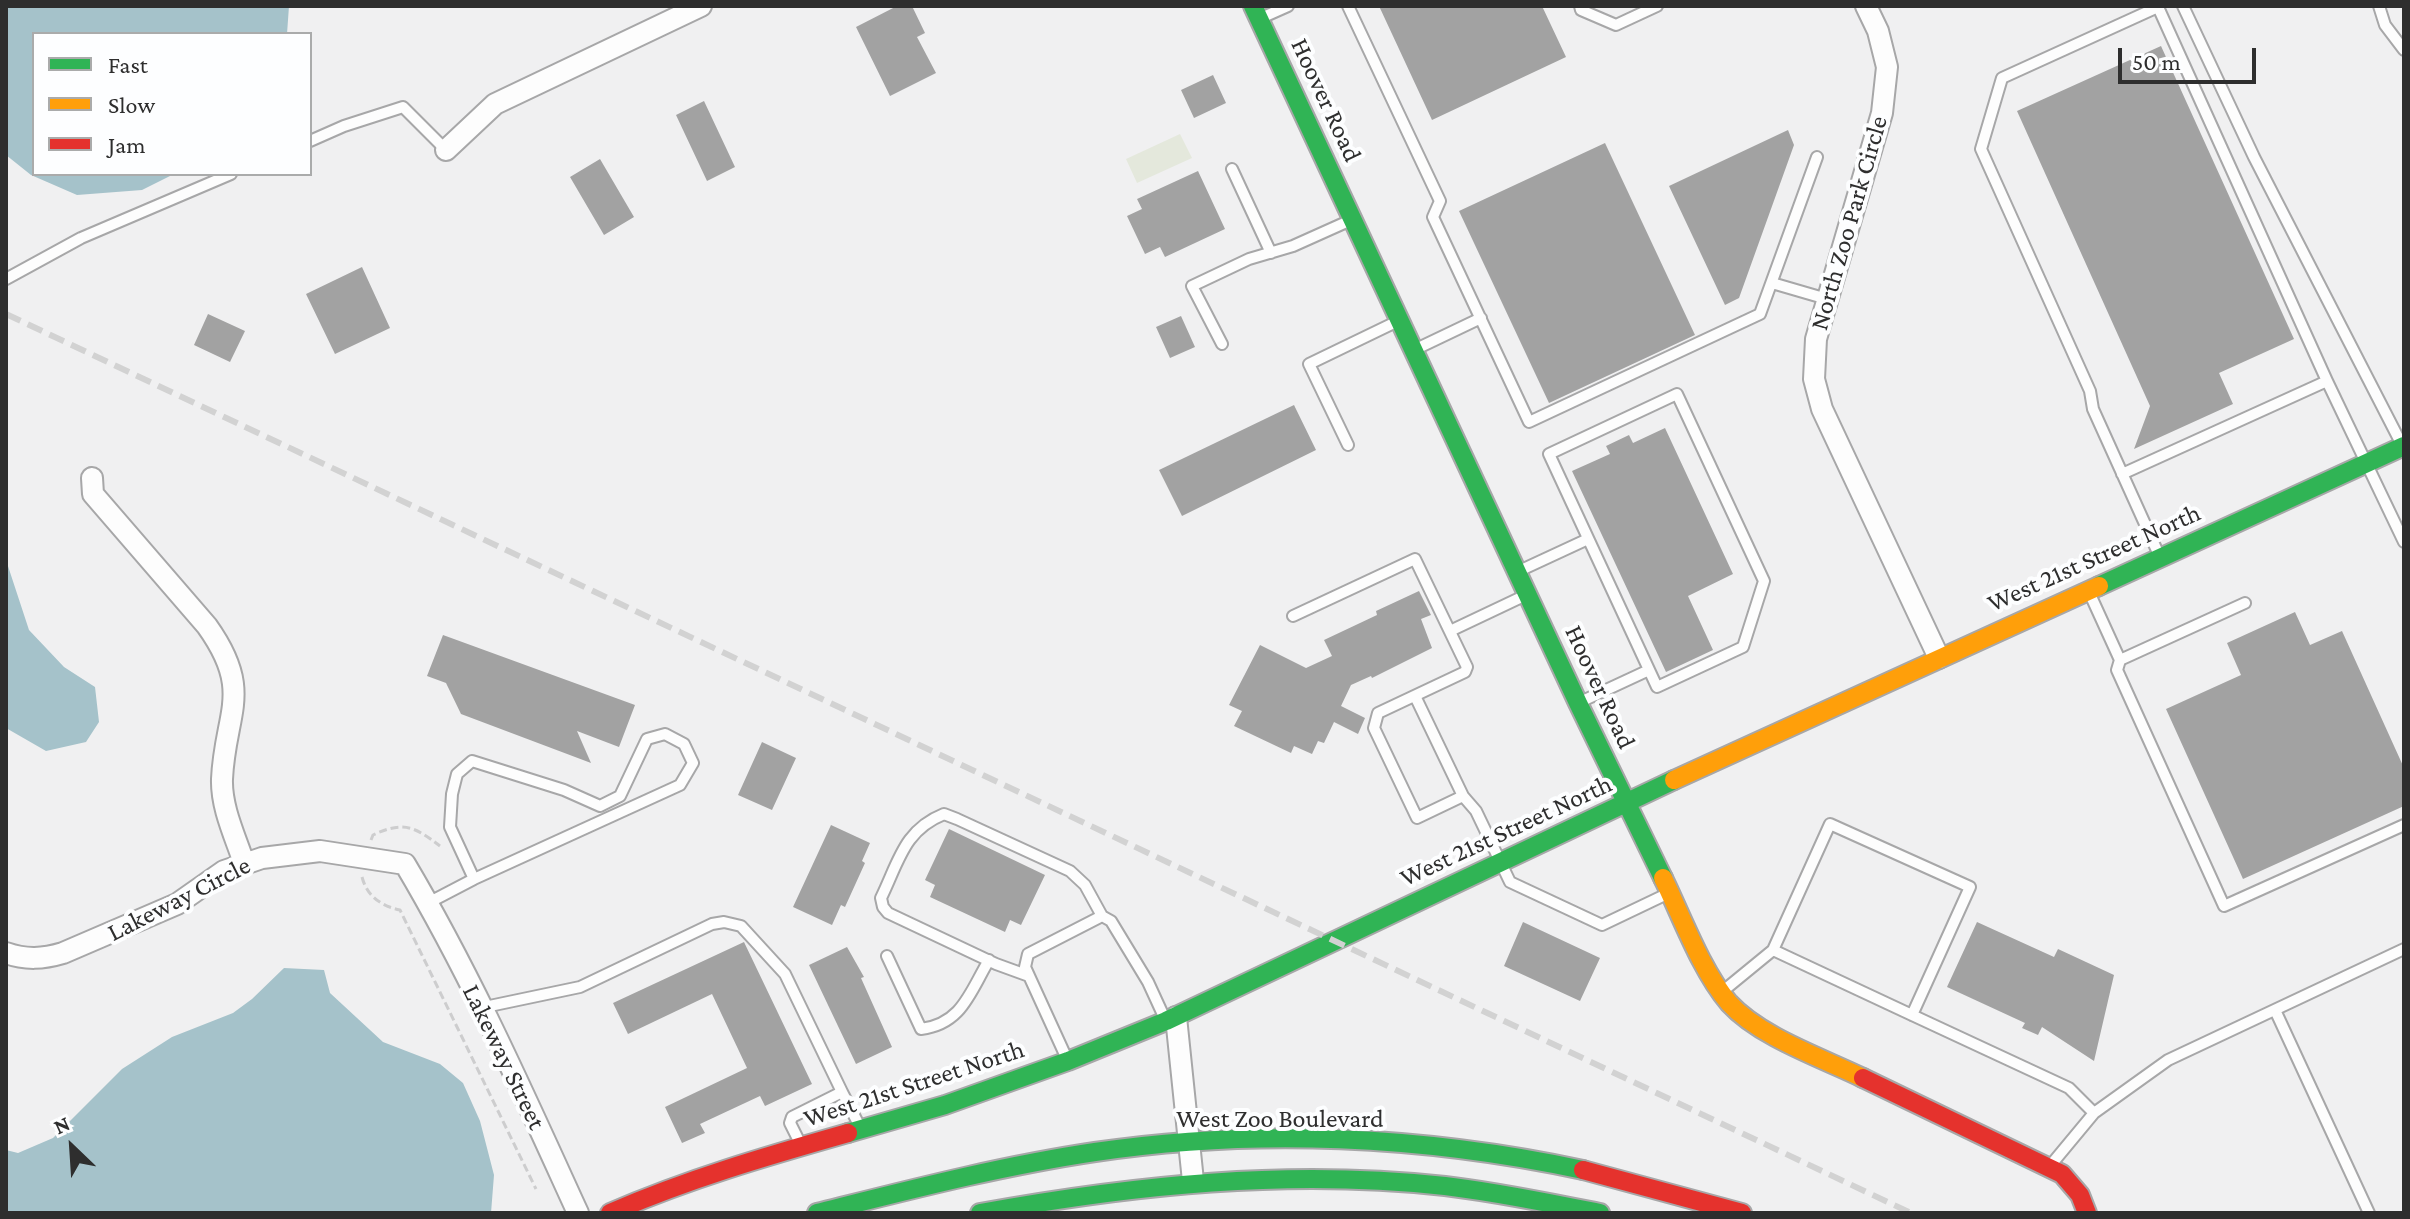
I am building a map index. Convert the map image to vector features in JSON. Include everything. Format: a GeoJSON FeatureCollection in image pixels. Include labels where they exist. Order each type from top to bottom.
{"type":"FeatureCollection","features":[{"type":"Feature","properties":{"kind":"street"},"geometry":{"type":"LineString","coordinates":[[446,150],[495,104],[701,6]]}},
{"type":"Feature","properties":{"kind":"street","name":"North Zoo Park Circle"},"geometry":{"type":"LineString","coordinates":[[1866,6],[1878,31],[1887,67],[1882,113],[1816,339],[1814,379],[1822,409],[1939,658]]}},
{"type":"Feature","properties":{"kind":"street","name":"Hoover Road"},"geometry":{"type":"LineString","coordinates":[[1256,13],[1578,703],[1669,893],[1722,993],[1748,1019],[1769,1033],[2049,1167],[2069,1180],[2080,1195],[2087,1213]]}},
{"type":"Feature","properties":{"kind":"street","name":"West 21st Street North"},"geometry":{"type":"LineString","coordinates":[[610,1213],[734,1165],[945,1105],[1068,1061],[1171,1019],[1626,802],[2403,446]]}},
{"type":"Feature","properties":{"kind":"street"},"geometry":{"type":"LineString","coordinates":[[92,478],[93,494],[207,626],[229,665],[234,687],[234,710],[223,790],[244,863]]}},
{"type":"Feature","properties":{"kind":"street","name":"Lakeway Circle"},"geometry":{"type":"LineString","coordinates":[[6,953],[25,958],[45,958],[63,953],[177,904],[224,871],[289,853],[320,851],[405,864],[428,903]]}},
{"type":"Feature","properties":{"kind":"street","name":"Lakeway Street"},"geometry":{"type":"LineString","coordinates":[[428,903],[516,1078],[578,1213]]}},
{"type":"Feature","properties":{"kind":"street"},"geometry":{"type":"LineString","coordinates":[[1171,1019],[1193,1181]]}},
{"type":"Feature","properties":{"kind":"street","name":"West Zoo Boulevard"},"geometry":{"type":"LineString","coordinates":[[817,1213],[920,1186],[1053,1160],[1190,1142],[1299,1139],[1486,1151],[1584,1170],[1685,1195],[1742,1213]]}},
{"type":"Feature","properties":{"kind":"street"},"geometry":{"type":"LineString","coordinates":[[980,1213],[1037,1201],[1193,1181],[1310,1178],[1397,1181],[1505,1195],[1600,1213]]}},
{"type":"Feature","properties":{"kind":"lane"},"geometry":{"type":"LineString","coordinates":[[1256,13],[1288,6]]}},
{"type":"Feature","properties":{"kind":"lane"},"geometry":{"type":"LineString","coordinates":[[1348,6],[1440,201],[1433,217],[1529,422],[1760,314],[1817,157]]}},
{"type":"Feature","properties":{"kind":"lane"},"geometry":{"type":"LineString","coordinates":[[1580,6],[1581,10],[1616,25],[1657,6]]}},
{"type":"Feature","properties":{"kind":"lane"},"geometry":{"type":"LineString","coordinates":[[2183,6],[2254,157],[2403,446]]}},
{"type":"Feature","properties":{"kind":"lane"},"geometry":{"type":"LineString","coordinates":[[2379,6],[2385,25],[2404,50]]}},
{"type":"Feature","properties":{"kind":"lane"},"geometry":{"type":"LineString","coordinates":[[2160,557],[2093,409],[2090,391],[1981,149],[2002,78],[2158,7],[2327,381],[2404,542]]}},
{"type":"Feature","properties":{"kind":"lane"},"geometry":{"type":"LineString","coordinates":[[312,140],[403,107],[446,150]]}},
{"type":"Feature","properties":{"kind":"lane"},"geometry":{"type":"LineString","coordinates":[[1232,169],[1271,253]]}},
{"type":"Feature","properties":{"kind":"lane"},"geometry":{"type":"LineString","coordinates":[[6,279],[81,238],[226,176]]}},
{"type":"Feature","properties":{"kind":"lane"},"geometry":{"type":"LineString","coordinates":[[1222,344],[1192,286],[1249,259],[1293,246],[1353,219]]}},
{"type":"Feature","properties":{"kind":"lane"},"geometry":{"type":"LineString","coordinates":[[1772,283],[1827,299]]}},
{"type":"Feature","properties":{"kind":"lane"},"geometry":{"type":"LineString","coordinates":[[1413,350],[1481,318]]}},
{"type":"Feature","properties":{"kind":"lane"},"geometry":{"type":"LineString","coordinates":[[1348,445],[1309,364],[1399,320]]}},
{"type":"Feature","properties":{"kind":"lane"},"geometry":{"type":"LineString","coordinates":[[2122,474],[2327,381]]}},
{"type":"Feature","properties":{"kind":"lane"},"geometry":{"type":"LineString","coordinates":[[1677,394],[1764,581],[1743,647],[1657,687],[1649,670],[1549,454],[1677,394]]}},
{"type":"Feature","properties":{"kind":"lane"},"geometry":{"type":"LineString","coordinates":[[1517,572],[1588,539]]}},
{"type":"Feature","properties":{"kind":"lane"},"geometry":{"type":"LineString","coordinates":[[1293,616],[1415,559],[1467,667],[1465,672],[1378,713],[1374,728],[1417,818],[1463,796]]}},
{"type":"Feature","properties":{"kind":"lane"},"geometry":{"type":"LineString","coordinates":[[2088,590],[2120,660],[2117,670],[2224,906],[2404,825]]}},
{"type":"Feature","properties":{"kind":"lane"},"geometry":{"type":"LineString","coordinates":[[1450,631],[1527,594]]}},
{"type":"Feature","properties":{"kind":"lane"},"geometry":{"type":"LineString","coordinates":[[2120,660],[2245,603]]}},
{"type":"Feature","properties":{"kind":"lane"},"geometry":{"type":"LineString","coordinates":[[1578,703],[1649,670]]}},
{"type":"Feature","properties":{"kind":"lane"},"geometry":{"type":"LineString","coordinates":[[1415,696],[1463,796],[1476,811],[1510,882],[1602,925],[1669,893]]}},
{"type":"Feature","properties":{"kind":"lane"},"geometry":{"type":"LineString","coordinates":[[428,903],[680,785],[693,763],[684,744],[665,734],[647,739],[620,796],[600,806],[564,790],[472,761],[457,774],[450,827],[474,879]]}},
{"type":"Feature","properties":{"kind":"lane"},"geometry":{"type":"LineString","coordinates":[[1029,976],[888,913],[883,907],[881,898],[913,832],[929,820],[944,814],[1070,871],[1085,885],[1102,916],[1111,921],[1171,1019]]}},
{"type":"Feature","properties":{"kind":"lane"},"geometry":{"type":"LineString","coordinates":[[1722,993],[1773,950],[1830,824],[1970,887],[1912,1015]]}},
{"type":"Feature","properties":{"kind":"lane"},"geometry":{"type":"LineString","coordinates":[[1068,1061],[1025,967],[1028,954],[1102,916]]}},
{"type":"Feature","properties":{"kind":"lane"},"geometry":{"type":"LineString","coordinates":[[480,1008],[580,987],[712,924],[724,922],[741,926],[785,974],[862,1130]]}},
{"type":"Feature","properties":{"kind":"lane"},"geometry":{"type":"LineString","coordinates":[[2049,1167],[2094,1113],[2168,1060],[2404,949]]}},
{"type":"Feature","properties":{"kind":"lane"},"geometry":{"type":"LineString","coordinates":[[1773,950],[2069,1088],[2094,1113]]}},
{"type":"Feature","properties":{"kind":"lane"},"geometry":{"type":"LineString","coordinates":[[887,956],[921,1029],[950,1021],[958,1013],[989,960]]}},
{"type":"Feature","properties":{"kind":"lane"},"geometry":{"type":"LineString","coordinates":[[2275,1010],[2369,1213]]}},
{"type":"Feature","properties":{"kind":"lane"},"geometry":{"type":"LineString","coordinates":[[802,1146],[790,1123],[792,1117],[842,1092]]}},
{"type":"Feature","properties":{"kind":"path"},"geometry":{"type":"LineString","coordinates":[[440,846],[414,829],[395,824],[373,835],[360,871],[365,889],[385,907],[400,910],[536,1189]]}},
{"type":"Feature","properties":{"kind":"shaded area"},"geometry":{"type":"Polygon","coordinates":[[[1180,134],[1192,158],[1137,183],[1126,159],[1180,134]]]}},
{"type":"Feature","properties":{"kind":"water"},"geometry":{"type":"Polygon","coordinates":[[[6,6],[289,6],[287,32],[32,32],[32,175],[6,155],[6,6]]]}},
{"type":"Feature","properties":{"kind":"water"},"geometry":{"type":"Polygon","coordinates":[[[33,176],[170,176],[142,190],[77,195],[33,176]]]}},
{"type":"Feature","properties":{"kind":"water"},"geometry":{"type":"Polygon","coordinates":[[[6,560],[29,630],[64,667],[95,687],[99,722],[86,742],[46,751],[6,728],[6,560]]]}},
{"type":"Feature","properties":{"kind":"water"},"geometry":{"type":"Polygon","coordinates":[[[284,968],[324,970],[330,993],[383,1042],[440,1064],[463,1083],[480,1121],[494,1175],[491,1213],[6,1213],[6,1150],[18,1153],[53,1138],[122,1069],[172,1037],[233,1013],[284,968]]]}},
{"type":"Feature","properties":{"kind":"building"},"geometry":{"type":"Polygon","coordinates":[[[897,6],[912,6],[925,33],[917,37],[936,73],[890,96],[856,27],[897,6]]]}},
{"type":"Feature","properties":{"kind":"building"},"geometry":{"type":"Polygon","coordinates":[[[1379,6],[1542,6],[1566,57],[1432,120],[1379,6]]]}},
{"type":"Feature","properties":{"kind":"building"},"geometry":{"type":"Polygon","coordinates":[[[2161,46],[2294,339],[2219,373],[2233,404],[2134,449],[2150,406],[2017,111],[2161,46]]]}},
{"type":"Feature","properties":{"kind":"building"},"geometry":{"type":"Polygon","coordinates":[[[1213,75],[1226,103],[1194,118],[1181,90],[1213,75]]]}},
{"type":"Feature","properties":{"kind":"building"},"geometry":{"type":"Polygon","coordinates":[[[704,101],[735,167],[707,181],[676,115],[704,101]]]}},
{"type":"Feature","properties":{"kind":"building"},"geometry":{"type":"Polygon","coordinates":[[[1788,130],[1794,145],[1739,298],[1725,305],[1669,186],[1788,130]]]}},
{"type":"Feature","properties":{"kind":"building"},"geometry":{"type":"Polygon","coordinates":[[[1605,143],[1695,335],[1549,403],[1459,211],[1605,143]]]}},
{"type":"Feature","properties":{"kind":"building"},"geometry":{"type":"Polygon","coordinates":[[[600,159],[634,217],[604,235],[570,177],[600,159]]]}},
{"type":"Feature","properties":{"kind":"building"},"geometry":{"type":"Polygon","coordinates":[[[1198,171],[1225,229],[1165,257],[1160,247],[1145,254],[1127,216],[1142,209],[1137,199],[1198,171]]]}},
{"type":"Feature","properties":{"kind":"building"},"geometry":{"type":"Polygon","coordinates":[[[362,267],[390,328],[335,354],[306,294],[362,267]]]}},
{"type":"Feature","properties":{"kind":"building"},"geometry":{"type":"Polygon","coordinates":[[[208,314],[245,331],[230,362],[194,345],[208,314]]]}},
{"type":"Feature","properties":{"kind":"building"},"geometry":{"type":"Polygon","coordinates":[[[1181,316],[1195,347],[1170,358],[1156,327],[1181,316]]]}},
{"type":"Feature","properties":{"kind":"building"},"geometry":{"type":"Polygon","coordinates":[[[1294,405],[1316,450],[1182,516],[1159,470],[1294,405]]]}},
{"type":"Feature","properties":{"kind":"building"},"geometry":{"type":"Polygon","coordinates":[[[1665,428],[1733,574],[1688,596],[1713,650],[1666,672],[1572,471],[1610,454],[1606,446],[1629,435],[1633,443],[1665,428]]]}},
{"type":"Feature","properties":{"kind":"building"},"geometry":{"type":"Polygon","coordinates":[[[1419,591],[1431,615],[1421,619],[1432,648],[1351,685],[1341,706],[1365,718],[1358,734],[1334,722],[1324,743],[1318,741],[1312,754],[1294,746],[1291,753],[1234,726],[1242,711],[1229,705],[1260,645],[1306,668],[1332,656],[1324,640],[1419,591]]]}},
{"type":"Feature","properties":{"kind":"building"},"geometry":{"type":"Polygon","coordinates":[[[2295,612],[2310,645],[2342,631],[2404,768],[2404,806],[2243,879],[2166,709],[2241,675],[2227,643],[2295,612]]]}},
{"type":"Feature","properties":{"kind":"building"},"geometry":{"type":"Polygon","coordinates":[[[443,635],[635,705],[619,747],[577,731],[591,763],[461,714],[446,683],[427,676],[443,635]]]}},
{"type":"Feature","properties":{"kind":"building"},"geometry":{"type":"Polygon","coordinates":[[[762,742],[796,758],[772,810],[738,795],[762,742]]]}},
{"type":"Feature","properties":{"kind":"building"},"geometry":{"type":"Polygon","coordinates":[[[831,825],[870,843],[862,861],[865,863],[845,907],[841,905],[832,925],[793,907],[831,825]]]}},
{"type":"Feature","properties":{"kind":"building"},"geometry":{"type":"Polygon","coordinates":[[[949,829],[1045,875],[1021,925],[1010,920],[1005,932],[930,897],[935,885],[925,880],[949,829]]]}},
{"type":"Feature","properties":{"kind":"building"},"geometry":{"type":"Polygon","coordinates":[[[1523,922],[1600,958],[1580,1001],[1504,966],[1523,922]]]}},
{"type":"Feature","properties":{"kind":"building"},"geometry":{"type":"Polygon","coordinates":[[[1977,922],[2054,957],[2058,949],[2114,975],[2094,1061],[2042,1027],[2038,1035],[2022,1028],[2025,1023],[1947,987],[1977,922]]]}},
{"type":"Feature","properties":{"kind":"building"},"geometry":{"type":"Polygon","coordinates":[[[744,942],[812,1084],[765,1106],[760,1096],[700,1124],[705,1133],[682,1143],[665,1107],[747,1068],[712,994],[628,1034],[613,1003],[744,942]]]}},
{"type":"Feature","properties":{"kind":"building"},"geometry":{"type":"Polygon","coordinates":[[[847,947],[864,977],[861,978],[892,1047],[856,1064],[809,965],[847,947]]]}},
{"type":"Feature","properties":{"kind":"railway"},"geometry":{"type":"LineString","coordinates":[[6,314],[1911,1213]]}},
{"type":"Feature","properties":{"kind":"traffic: fast"},"geometry":{"type":"LineString","coordinates":[[1253,6],[1578,703],[1663,878]]}},
{"type":"Feature","properties":{"kind":"traffic: fast"},"geometry":{"type":"LineString","coordinates":[[2099,586],[2404,446]]}},
{"type":"Feature","properties":{"kind":"traffic: fast"},"geometry":{"type":"LineString","coordinates":[[848,1133],[945,1105],[1068,1061],[1166,1021],[1674,780]]}},
{"type":"Feature","properties":{"kind":"traffic: fast"},"geometry":{"type":"LineString","coordinates":[[817,1213],[1025,1164],[1156,1144],[1217,1140],[1340,1139],[1402,1143],[1463,1149],[1583,1170]]}},
{"type":"Feature","properties":{"kind":"traffic: fast"},"geometry":{"type":"LineString","coordinates":[[980,1213],[1153,1188],[1328,1179],[1445,1186],[1600,1213]]}},
{"type":"Feature","properties":{"kind":"traffic: slow"},"geometry":{"type":"LineString","coordinates":[[1674,780],[2099,586]]}},
{"type":"Feature","properties":{"kind":"traffic: slow"},"geometry":{"type":"LineString","coordinates":[[1663,878],[1701,959],[1729,1003],[1774,1036],[1863,1078]]}},
{"type":"Feature","properties":{"kind":"traffic: jam"},"geometry":{"type":"LineString","coordinates":[[1863,1078],[2062,1174],[2080,1195],[2087,1213]]}},
{"type":"Feature","properties":{"kind":"traffic: jam"},"geometry":{"type":"LineString","coordinates":[[610,1213],[698,1179],[848,1133]]}},
{"type":"Feature","properties":{"kind":"traffic: jam"},"geometry":{"type":"LineString","coordinates":[[1583,1170],[1742,1213]]}}]}
